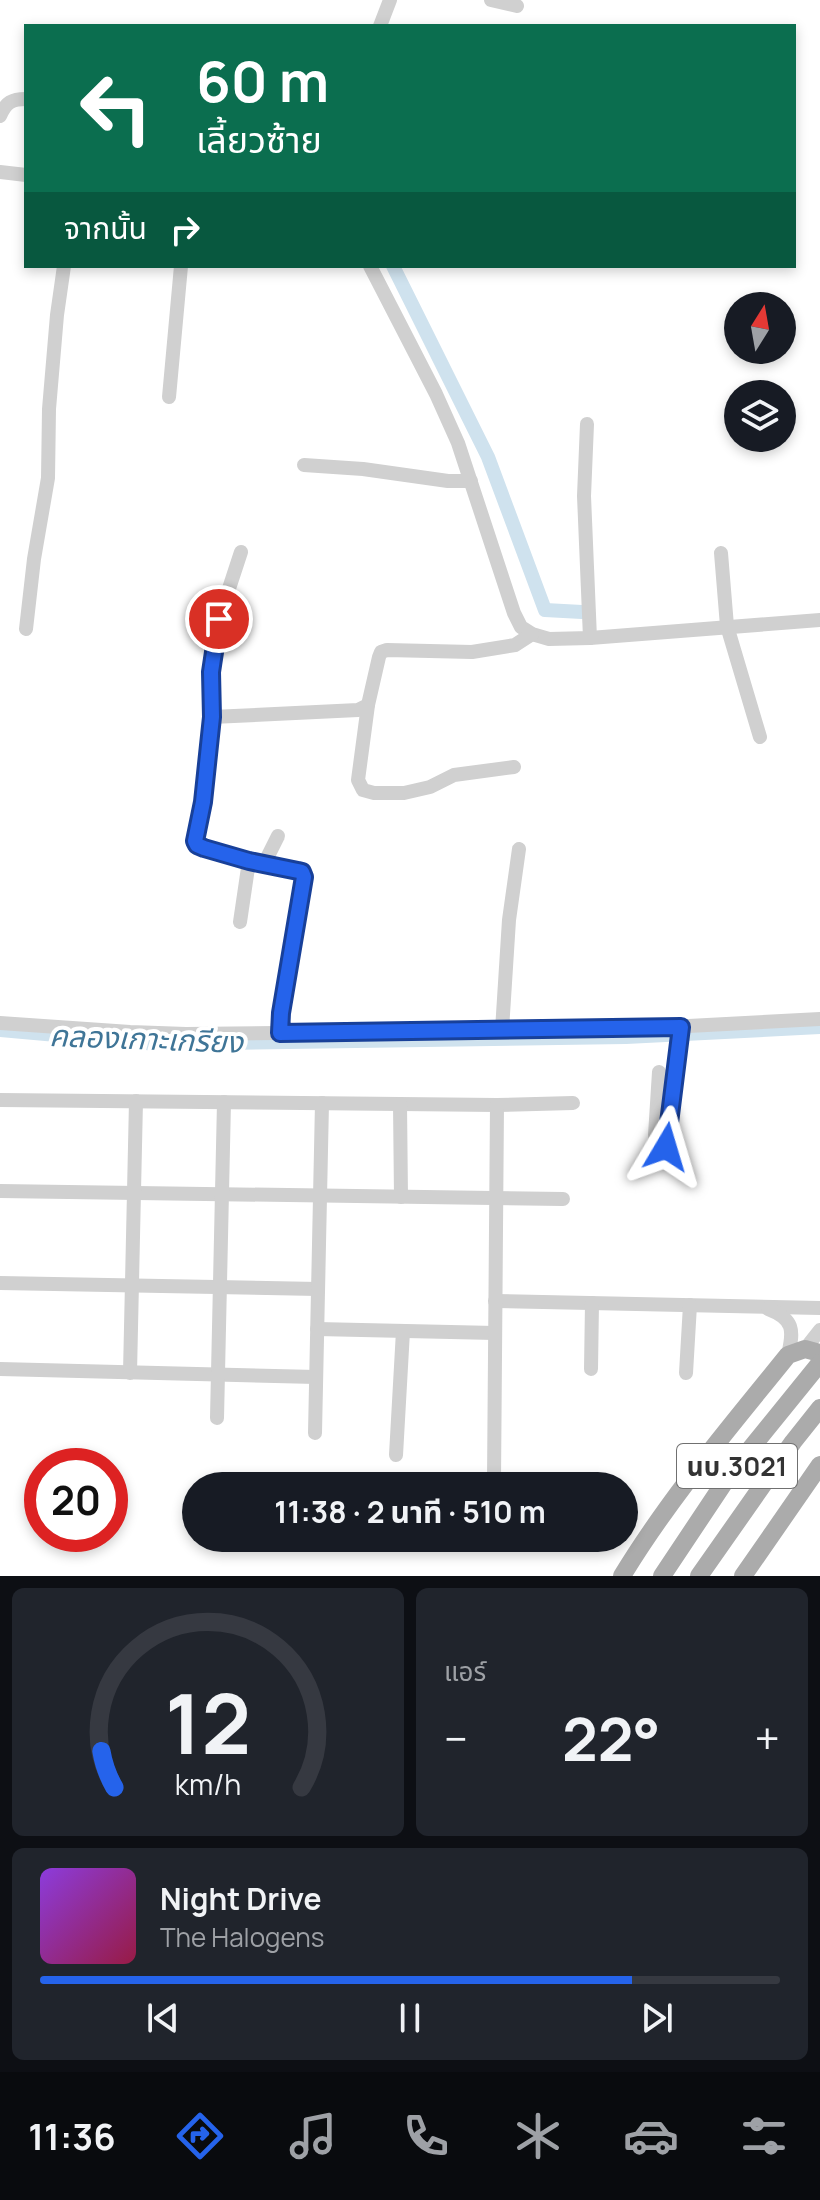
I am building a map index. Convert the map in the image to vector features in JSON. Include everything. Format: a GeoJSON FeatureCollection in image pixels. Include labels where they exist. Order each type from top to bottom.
{"type":"FeatureCollection","features":[{"type":"Feature","properties":{"kind":"main road"},"geometry":{"type":"LineString","coordinates":[[622,1576],[705,1457],[804,1352]]}},
{"type":"Feature","properties":{"kind":"main road","name":"นบ.3021"},"geometry":{"type":"LineString","coordinates":[[662,1576],[730,1474],[820,1363]]}},
{"type":"Feature","properties":{"kind":"main road","name":"นบ.3021"},"geometry":{"type":"LineString","coordinates":[[699,1576],[820,1408]]}},
{"type":"Feature","properties":{"kind":"main road"},"geometry":{"type":"LineString","coordinates":[[743,1576],[820,1465]]}},
{"type":"Feature","properties":{"kind":"street"},"geometry":{"type":"LineString","coordinates":[[381,24],[390,0]]}},
{"type":"Feature","properties":{"kind":"street"},"geometry":{"type":"LineString","coordinates":[[491,0],[517,6]]}},
{"type":"Feature","properties":{"kind":"street"},"geometry":{"type":"LineString","coordinates":[[0,116],[6,104],[13,99],[24,99]]}},
{"type":"Feature","properties":{"kind":"street"},"geometry":{"type":"LineString","coordinates":[[0,172],[24,175]]}},
{"type":"Feature","properties":{"kind":"street"},"geometry":{"type":"LineString","coordinates":[[26,629],[48,478],[49,409],[64,268]]}},
{"type":"Feature","properties":{"kind":"street"},"geometry":{"type":"LineString","coordinates":[[169,397],[181,268]]}},
{"type":"Feature","properties":{"kind":"street"},"geometry":{"type":"LineString","coordinates":[[371,268],[458,443],[521,627],[549,639],[820,620]]}},
{"type":"Feature","properties":{"kind":"street"},"geometry":{"type":"LineString","coordinates":[[587,424],[584,496],[590,638]]}},
{"type":"Feature","properties":{"kind":"street"},"geometry":{"type":"LineString","coordinates":[[304,465],[471,481]]}},
{"type":"Feature","properties":{"kind":"street"},"geometry":{"type":"LineString","coordinates":[[241,552],[219,619],[211,672],[212,717],[203,802],[195,841],[204,848],[302,872],[304,877],[280,1033]]}},
{"type":"Feature","properties":{"kind":"street"},"geometry":{"type":"LineString","coordinates":[[721,553],[727,626],[760,737]]}},
{"type":"Feature","properties":{"kind":"street"},"geometry":{"type":"LineString","coordinates":[[514,767],[454,775],[430,787],[404,793],[363,790],[358,780],[368,705],[381,652],[472,652],[515,645],[532,634]]}},
{"type":"Feature","properties":{"kind":"street"},"geometry":{"type":"LineString","coordinates":[[212,717],[358,710],[368,705]]}},
{"type":"Feature","properties":{"kind":"street"},"geometry":{"type":"LineString","coordinates":[[240,922],[257,862],[278,836]]}},
{"type":"Feature","properties":{"kind":"street"},"geometry":{"type":"LineString","coordinates":[[502,1030],[509,920],[519,849]]}},
{"type":"Feature","properties":{"kind":"street"},"geometry":{"type":"LineString","coordinates":[[0,1023],[130,1032],[502,1030],[680,1033],[820,1019]]}},
{"type":"Feature","properties":{"kind":"street"},"geometry":{"type":"LineString","coordinates":[[666,1147],[680,1033]]}},
{"type":"Feature","properties":{"kind":"street"},"geometry":{"type":"LineString","coordinates":[[655,1135],[652,1071],[675,1073]]}},
{"type":"Feature","properties":{"kind":"street"},"geometry":{"type":"LineString","coordinates":[[0,1100],[573,1103]]}},
{"type":"Feature","properties":{"kind":"street"},"geometry":{"type":"LineString","coordinates":[[130,1373],[136,1101]]}},
{"type":"Feature","properties":{"kind":"street"},"geometry":{"type":"LineString","coordinates":[[217,1418],[224,1102]]}},
{"type":"Feature","properties":{"kind":"street"},"geometry":{"type":"LineString","coordinates":[[315,1433],[322,1103]]}},
{"type":"Feature","properties":{"kind":"street"},"geometry":{"type":"LineString","coordinates":[[400,1104],[401,1197]]}},
{"type":"Feature","properties":{"kind":"street"},"geometry":{"type":"LineString","coordinates":[[494,1472],[497,1105]]}},
{"type":"Feature","properties":{"kind":"street"},"geometry":{"type":"LineString","coordinates":[[0,1191],[563,1199]]}},
{"type":"Feature","properties":{"kind":"street"},"geometry":{"type":"LineString","coordinates":[[0,1283],[318,1289]]}},
{"type":"Feature","properties":{"kind":"street"},"geometry":{"type":"LineString","coordinates":[[495,1301],[820,1308]]}},
{"type":"Feature","properties":{"kind":"street"},"geometry":{"type":"LineString","coordinates":[[591,1369],[592,1303]]}},
{"type":"Feature","properties":{"kind":"street"},"geometry":{"type":"LineString","coordinates":[[686,1373],[690,1305]]}},
{"type":"Feature","properties":{"kind":"street"},"geometry":{"type":"LineString","coordinates":[[763,1307],[782,1314],[804,1352],[820,1330]]}},
{"type":"Feature","properties":{"kind":"street"},"geometry":{"type":"LineString","coordinates":[[317,1329],[495,1333]]}},
{"type":"Feature","properties":{"kind":"street"},"geometry":{"type":"LineString","coordinates":[[396,1455],[403,1331]]}},
{"type":"Feature","properties":{"kind":"street"},"geometry":{"type":"LineString","coordinates":[[0,1369],[316,1377]]}},
{"type":"Feature","properties":{"kind":"waterway"},"geometry":{"type":"LineString","coordinates":[[394,268],[488,457],[545,610],[582,612]]}},
{"type":"Feature","properties":{"kind":"waterway","name":"คลองเกาะเกรียง"},"geometry":{"type":"LineString","coordinates":[[0,1030],[157,1044],[626,1037],[820,1027]]}},
{"type":"Feature","properties":{"kind":"route"},"geometry":{"type":"LineString","coordinates":[[219,619],[211,672],[212,717],[203,802],[195,841],[204,848],[302,872],[304,877],[280,1033],[681,1027],[666,1147]]}}]}
